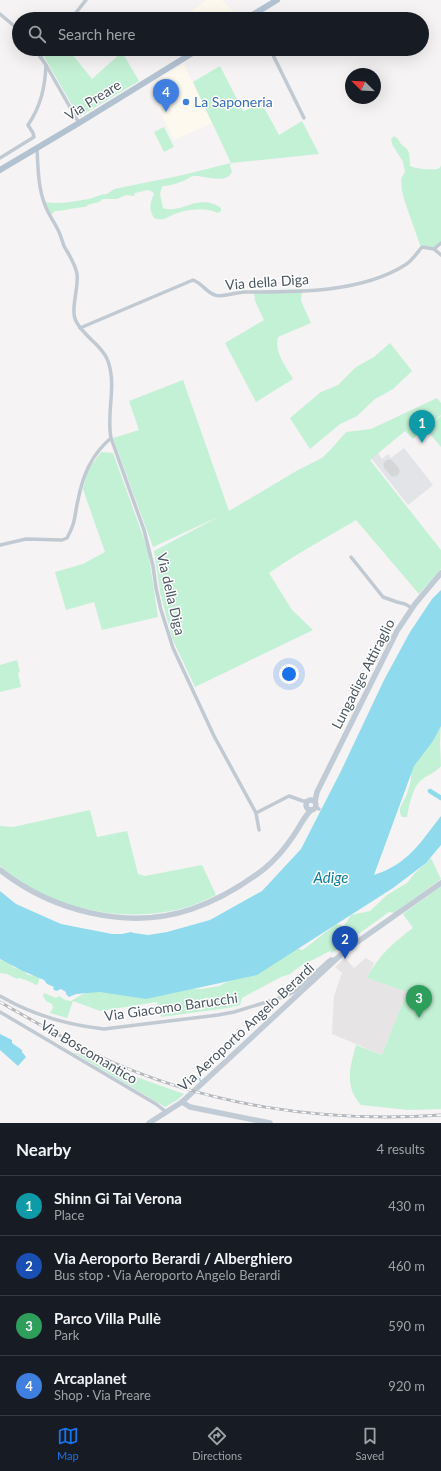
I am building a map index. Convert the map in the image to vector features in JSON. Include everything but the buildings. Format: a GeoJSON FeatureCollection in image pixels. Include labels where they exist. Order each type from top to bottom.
{"type":"FeatureCollection","features":[{"type":"Feature","properties":{"kind":"main road"},"geometry":{"type":"LineString","coordinates":[[261,12],[277,0]]}},
{"type":"Feature","properties":{"kind":"main road","name":"Via Preare"},"geometry":{"type":"LineString","coordinates":[[0,170],[188,56]]}},
{"type":"Feature","properties":{"kind":"street"},"geometry":{"type":"LineString","coordinates":[[77,12],[86,0]]}},
{"type":"Feature","properties":{"kind":"street"},"geometry":{"type":"LineString","coordinates":[[0,14],[12,24]]}},
{"type":"Feature","properties":{"kind":"street"},"geometry":{"type":"LineString","coordinates":[[273,56],[304,118]]}},
{"type":"Feature","properties":{"kind":"street"},"geometry":{"type":"LineString","coordinates":[[40,57],[79,123]]}},
{"type":"Feature","properties":{"kind":"street"},"geometry":{"type":"LineString","coordinates":[[0,158],[34,137],[28,125],[38,110],[43,93],[46,65]]}},
{"type":"Feature","properties":{"kind":"street","name":"Via della Diga"},"geometry":{"type":"LineString","coordinates":[[37,148],[41,193],[45,205],[72,259],[77,274],[76,299],[73,311],[75,320],[80,328],[104,352],[108,359],[112,374],[113,392],[109,422],[111,438],[144,530],[153,566],[161,610],[173,648],[214,736],[256,813],[259,830]]}},
{"type":"Feature","properties":{"kind":"street","name":"Via della Diga"},"geometry":{"type":"LineString","coordinates":[[80,328],[193,280],[200,283],[216,296],[238,292],[287,292],[357,285],[375,280],[406,265],[422,247],[434,249],[441,244]]}},
{"type":"Feature","properties":{"kind":"street"},"geometry":{"type":"LineString","coordinates":[[434,249],[441,255]]}},
{"type":"Feature","properties":{"kind":"street"},"geometry":{"type":"LineString","coordinates":[[0,545],[26,539],[62,540],[66,538],[75,522],[78,501],[86,470],[96,455],[111,438]]}},
{"type":"Feature","properties":{"kind":"street"},"geometry":{"type":"LineString","coordinates":[[351,557],[384,597],[412,608]]}},
{"type":"Feature","properties":{"kind":"street","name":"Lungadige Attiraglio"},"geometry":{"type":"LineString","coordinates":[[0,870],[33,892],[84,912],[114,916],[144,918],[174,914],[193,909],[232,891],[265,868],[279,854],[294,835],[306,815],[388,648],[412,608],[441,573]]}},
{"type":"Feature","properties":{"kind":"street"},"geometry":{"type":"LineString","coordinates":[[256,813],[289,796],[310,805]]}},
{"type":"Feature","properties":{"kind":"street","name":"Via Aeroporto Angelo Berardi"},"geometry":{"type":"LineString","coordinates":[[149,1123],[182,1102],[346,950],[441,883]]}},
{"type":"Feature","properties":{"kind":"street","name":"Via Giacomo Barucchi"},"geometry":{"type":"LineString","coordinates":[[0,996],[29,1011],[61,1021],[104,1029],[218,1015],[286,996],[294,992],[331,959],[336,960]]}},
{"type":"Feature","properties":{"kind":"street","name":"Via Boscomantico"},"geometry":{"type":"LineString","coordinates":[[0,1012],[156,1104],[166,1112]]}},
{"type":"Feature","properties":{"kind":"street"},"geometry":{"type":"LineString","coordinates":[[182,1102],[190,1107],[270,1123]]}},
{"type":"Feature","properties":{"kind":"shaded area"},"geometry":{"type":"Polygon","coordinates":[[[206,0],[222,0],[234,12],[190,12],[206,0]]]}},
{"type":"Feature","properties":{"kind":"shaded area"},"geometry":{"type":"Polygon","coordinates":[[[184,64],[212,123],[174,140],[154,100],[159,97],[152,83],[184,64]]]}},
{"type":"Feature","properties":{"kind":"shaded area"},"geometry":{"type":"Polygon","coordinates":[[[404,448],[433,485],[408,505],[371,458],[378,453],[382,459],[388,454],[391,458],[404,448]]]}},
{"type":"Feature","properties":{"kind":"shaded area"},"geometry":{"type":"Polygon","coordinates":[[[345,958],[354,968],[366,958],[374,963],[367,978],[407,992],[382,1055],[332,1034],[334,996],[342,973],[335,967],[345,958]]]}},
{"type":"Feature","properties":{"kind":"green space"},"geometry":{"type":"Polygon","coordinates":[[[44,56],[74,56],[92,79],[118,56],[124,56],[139,81],[79,117],[44,56]]]}},
{"type":"Feature","properties":{"kind":"green space"},"geometry":{"type":"Polygon","coordinates":[[[220,66],[243,111],[262,104],[279,135],[302,121],[319,154],[231,163],[193,82],[220,66]]]}},
{"type":"Feature","properties":{"kind":"green space"},"geometry":{"type":"Polygon","coordinates":[[[164,127],[174,147],[164,152],[154,132],[164,127]]]}},
{"type":"Feature","properties":{"kind":"green space"},"geometry":{"type":"Polygon","coordinates":[[[394,136],[407,149],[409,153],[410,166],[420,169],[438,169],[441,166],[441,242],[433,248],[420,245],[405,202],[401,179],[405,172],[403,162],[392,144],[391,139],[394,136]]]}},
{"type":"Feature","properties":{"kind":"green space"},"geometry":{"type":"Polygon","coordinates":[[[231,163],[230,166],[232,172],[225,178],[220,179],[193,176],[178,183],[162,186],[160,194],[163,208],[176,209],[205,202],[221,208],[221,211],[218,213],[203,209],[187,210],[163,219],[157,219],[154,218],[150,206],[154,194],[148,190],[135,193],[134,196],[126,195],[117,199],[103,199],[85,207],[55,211],[51,215],[45,202],[62,203],[89,199],[107,194],[114,189],[183,175],[231,163]]]}},
{"type":"Feature","properties":{"kind":"green space"},"geometry":{"type":"Polygon","coordinates":[[[302,289],[301,301],[311,323],[278,337],[277,343],[281,359],[293,379],[256,402],[225,343],[264,320],[255,301],[254,291],[302,289]]]}},
{"type":"Feature","properties":{"kind":"green space"},"geometry":{"type":"Polygon","coordinates":[[[390,343],[412,371],[393,389],[375,399],[357,416],[340,424],[310,449],[290,418],[321,392],[338,385],[356,367],[374,357],[390,343]]]}},
{"type":"Feature","properties":{"kind":"green space"},"geometry":{"type":"Polygon","coordinates":[[[183,380],[229,511],[298,470],[322,458],[346,432],[371,429],[437,398],[441,403],[441,415],[413,439],[405,431],[370,460],[441,550],[441,569],[419,594],[356,520],[269,573],[292,610],[313,630],[195,687],[172,638],[160,592],[154,551],[220,516],[153,547],[113,438],[139,430],[129,401],[183,380]]]}},
{"type":"Feature","properties":{"kind":"green space"},"geometry":{"type":"Polygon","coordinates":[[[441,416],[441,447],[426,429],[441,416]]]}},
{"type":"Feature","properties":{"kind":"green space"},"geometry":{"type":"Polygon","coordinates":[[[101,452],[113,453],[148,550],[158,617],[102,630],[94,602],[66,610],[55,572],[83,564],[105,552],[83,489],[88,470],[101,452]]]}},
{"type":"Feature","properties":{"kind":"green space"},"geometry":{"type":"Polygon","coordinates":[[[17,660],[20,672],[18,673],[21,687],[0,692],[0,665],[17,660]]]}},
{"type":"Feature","properties":{"kind":"green space"},"geometry":{"type":"Polygon","coordinates":[[[441,721],[441,766],[417,784],[411,798],[407,817],[402,817],[400,808],[407,794],[411,780],[411,772],[420,753],[433,741],[441,721]]]}},
{"type":"Feature","properties":{"kind":"green space"},"geometry":{"type":"Polygon","coordinates":[[[90,810],[97,837],[127,831],[138,874],[145,876],[202,865],[216,895],[188,907],[164,912],[114,914],[89,910],[64,903],[41,894],[0,866],[0,826],[13,827],[90,810]]]}},
{"type":"Feature","properties":{"kind":"green space"},"geometry":{"type":"Polygon","coordinates":[[[431,858],[441,879],[394,913],[389,912],[332,953],[330,951],[299,967],[290,974],[281,977],[242,998],[240,1005],[161,1017],[157,1002],[100,1011],[73,1001],[67,1018],[50,1013],[53,1008],[52,1004],[46,1001],[43,996],[44,993],[56,998],[59,996],[65,1000],[71,1001],[81,995],[95,990],[180,988],[202,989],[219,986],[294,948],[303,950],[336,924],[344,926],[351,915],[370,911],[387,895],[407,883],[431,858]]]}},
{"type":"Feature","properties":{"kind":"green space"},"geometry":{"type":"Polygon","coordinates":[[[441,886],[441,1109],[409,1110],[361,1105],[352,1091],[350,1083],[350,1069],[356,1045],[382,1055],[407,992],[367,978],[376,963],[387,950],[413,928],[403,914],[441,886]]]}},
{"type":"Feature","properties":{"kind":"green space"},"geometry":{"type":"Polygon","coordinates":[[[0,960],[9,962],[13,967],[23,970],[28,975],[40,976],[38,984],[36,985],[24,979],[17,979],[7,974],[0,973],[0,960]]]}},
{"type":"Feature","properties":{"kind":"green space"},"geometry":{"type":"Polygon","coordinates":[[[71,1051],[125,1073],[184,1094],[165,1107],[71,1051]]]}},
{"type":"Feature","properties":{"kind":"water","name":"Adige"},"geometry":{"type":"Polygon","coordinates":[[[441,590],[441,726],[433,741],[414,766],[374,875],[396,865],[405,859],[420,844],[441,816],[441,845],[426,863],[393,888],[257,975],[146,999],[100,992],[76,994],[69,997],[66,992],[61,989],[56,991],[53,989],[54,987],[47,984],[44,980],[0,959],[0,891],[16,904],[61,924],[112,934],[131,932],[148,935],[167,932],[210,920],[262,891],[301,849],[341,771],[384,680],[410,632],[432,599],[441,590]]]}},
{"type":"Feature","properties":{"kind":"water"},"geometry":{"type":"Polygon","coordinates":[[[0,1034],[12,1040],[12,1043],[22,1050],[26,1057],[18,1066],[0,1050],[0,1034]]]}},
{"type":"Feature","properties":{"kind":"waterway"},"geometry":{"type":"LineString","coordinates":[[430,791],[441,798]]}},
{"type":"Feature","properties":{"kind":"waterway"},"geometry":{"type":"LineString","coordinates":[[197,1077],[202,1082]]}},
{"type":"Feature","properties":{"kind":"taxiway"},"geometry":{"type":"LineString","coordinates":[[389,465],[394,471]]}},
{"type":"Feature","properties":{"kind":"railway"},"geometry":{"type":"LineString","coordinates":[[0,1002],[101,1057],[141,1074],[183,1088],[225,1099],[310,1113],[397,1117],[441,1115]]}},
{"type":"Feature","properties":{"kind":"place","name":"La Saponeria"},"geometry":{"type":"Point","coordinates":[186,102]}},
{"type":"Feature","properties":{"kind":"place","name":"Arcaplanet"},"geometry":{"type":"Point","coordinates":[166,112]}},
{"type":"Feature","properties":{"kind":"place","name":"Shinn Gi Tai Verona"},"geometry":{"type":"Point","coordinates":[422,443]}},
{"type":"Feature","properties":{"kind":"place","name":"Via Aeroporto Berardi / Alberghiero"},"geometry":{"type":"Point","coordinates":[345,959]}},
{"type":"Feature","properties":{"kind":"place","name":"Parco Villa Pullè"},"geometry":{"type":"Point","coordinates":[419,1018]}}]}
